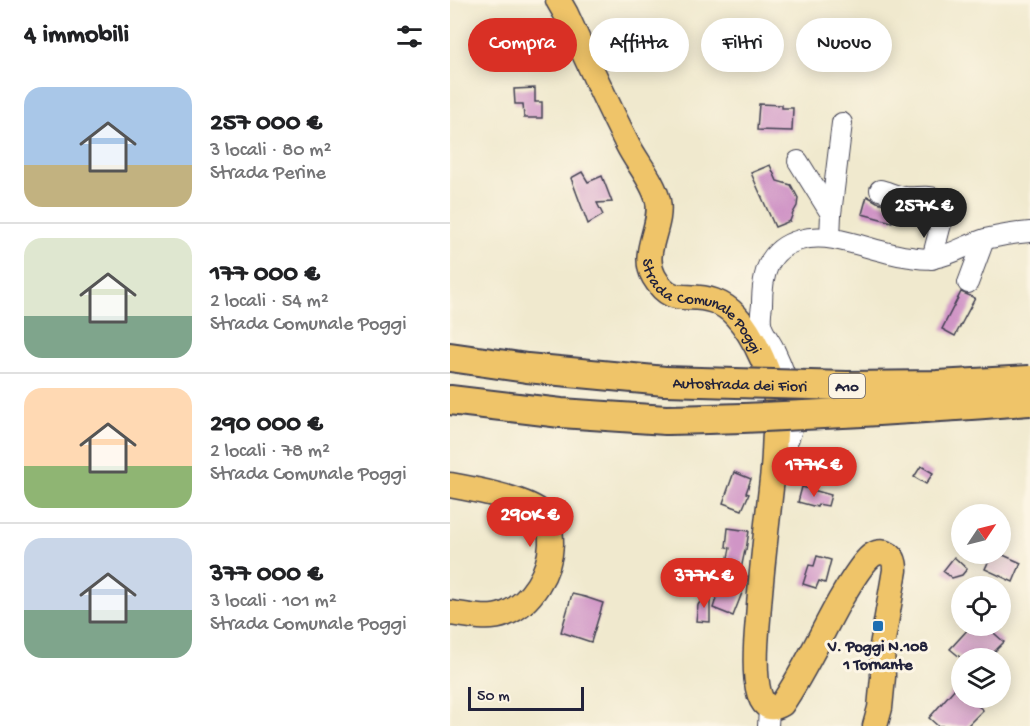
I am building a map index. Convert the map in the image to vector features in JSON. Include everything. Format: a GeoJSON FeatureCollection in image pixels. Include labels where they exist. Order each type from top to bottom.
{"type":"FeatureCollection","features":[{"type":"Feature","properties":{"kind":"highway","name":"Autostrada dei Fiori"},"geometry":{"type":"LineString","coordinates":[[450,357],[527,368],[665,381],[847,386],[1030,380]]}},
{"type":"Feature","properties":{"kind":"highway","name":"Autostrada dei Fiori"},"geometry":{"type":"LineString","coordinates":[[450,400],[561,413],[666,420],[846,414],[1030,401]]}},
{"type":"Feature","properties":{"kind":"main road","name":"Strada Comunale Poggi"},"geometry":{"type":"LineString","coordinates":[[564,5],[629,147],[647,176],[658,201],[658,216],[650,250],[653,275],[671,295],[710,300],[730,310],[742,323],[766,367],[774,388],[777,407],[755,650],[756,680],[762,704],[769,718],[788,695],[848,586],[870,556],[884,552],[893,558],[895,570],[882,646],[884,676],[875,726]]}},
{"type":"Feature","properties":{"kind":"main road"},"geometry":{"type":"LineString","coordinates":[[450,485],[527,504],[538,510],[548,520],[551,534],[551,551],[543,576],[530,596],[520,605],[506,614],[496,616],[450,614]]}},
{"type":"Feature","properties":{"kind":"street"},"geometry":{"type":"LineString","coordinates":[[823,238],[831,214],[842,123]]}},
{"type":"Feature","properties":{"kind":"street"},"geometry":{"type":"LineString","coordinates":[[798,161],[831,214]]}},
{"type":"Feature","properties":{"kind":"street"},"geometry":{"type":"LineString","coordinates":[[880,190],[907,197],[932,197],[940,200],[943,204],[943,216],[932,259]]}},
{"type":"Feature","properties":{"kind":"street"},"geometry":{"type":"LineString","coordinates":[[773,462],[790,437],[792,428],[792,403],[784,371],[762,326],[762,283],[774,255],[799,240],[823,238],[880,252],[932,259],[984,240],[1030,232]]}},
{"type":"Feature","properties":{"kind":"street"},"geometry":{"type":"LineString","coordinates":[[968,283],[984,240]]}},
{"type":"Feature","properties":{"kind":"building"},"geometry":{"type":"Polygon","coordinates":[[[535,88],[535,102],[542,102],[542,118],[524,118],[523,104],[515,104],[514,89],[535,88]]]}},
{"type":"Feature","properties":{"kind":"building"},"geometry":{"type":"Polygon","coordinates":[[[759,104],[793,108],[792,131],[757,130],[759,104]]]}},
{"type":"Feature","properties":{"kind":"building"},"geometry":{"type":"Polygon","coordinates":[[[770,165],[777,181],[791,185],[798,198],[790,221],[775,227],[751,173],[770,165]]]}},
{"type":"Feature","properties":{"kind":"building"},"geometry":{"type":"Polygon","coordinates":[[[582,172],[588,182],[602,176],[612,202],[597,203],[603,215],[588,224],[571,178],[582,172]]]}},
{"type":"Feature","properties":{"kind":"building"},"geometry":{"type":"Polygon","coordinates":[[[867,196],[877,202],[896,207],[892,222],[862,214],[867,196]]]}},
{"type":"Feature","properties":{"kind":"building"},"geometry":{"type":"Polygon","coordinates":[[[961,292],[975,298],[955,336],[942,329],[961,292]]]}},
{"type":"Feature","properties":{"kind":"building"},"geometry":{"type":"Polygon","coordinates":[[[921,466],[933,473],[926,484],[914,477],[921,466]]]}},
{"type":"Feature","properties":{"kind":"building"},"geometry":{"type":"Polygon","coordinates":[[[734,472],[751,479],[746,493],[749,494],[742,510],[723,503],[734,472]]]}},
{"type":"Feature","properties":{"kind":"building"},"geometry":{"type":"Polygon","coordinates":[[[802,487],[831,495],[828,506],[818,504],[817,507],[798,502],[802,487]]]}},
{"type":"Feature","properties":{"kind":"building"},"geometry":{"type":"Polygon","coordinates":[[[728,528],[749,531],[740,574],[747,576],[747,580],[733,616],[713,608],[730,548],[726,547],[728,528]]]}},
{"type":"Feature","properties":{"kind":"building"},"geometry":{"type":"Polygon","coordinates":[[[817,556],[831,560],[825,583],[819,581],[816,588],[803,584],[809,565],[814,566],[817,556]]]}},
{"type":"Feature","properties":{"kind":"building"},"geometry":{"type":"Polygon","coordinates":[[[1011,558],[1021,563],[1013,582],[1011,576],[1000,576],[985,569],[987,564],[1011,564],[1011,558]]]}},
{"type":"Feature","properties":{"kind":"building"},"geometry":{"type":"Polygon","coordinates":[[[951,561],[951,564],[962,564],[967,569],[962,575],[951,577],[943,571],[951,561]]]}},
{"type":"Feature","properties":{"kind":"building"},"geometry":{"type":"Polygon","coordinates":[[[710,587],[710,622],[696,621],[698,605],[710,587]]]}},
{"type":"Feature","properties":{"kind":"building"},"geometry":{"type":"Polygon","coordinates":[[[572,594],[603,603],[591,642],[561,632],[572,594]]]}},
{"type":"Feature","properties":{"kind":"building"},"geometry":{"type":"Polygon","coordinates":[[[962,636],[997,636],[1004,642],[998,648],[950,649],[962,636]]]}},
{"type":"Feature","properties":{"kind":"building"},"geometry":{"type":"Polygon","coordinates":[[[951,693],[951,708],[980,708],[983,710],[967,726],[938,726],[929,718],[951,693]]]}},
{"type":"Feature","properties":{"kind":"place","name":"V. Poggi N.108 1 Tornante"},"geometry":{"type":"Point","coordinates":[878,626]}}]}
